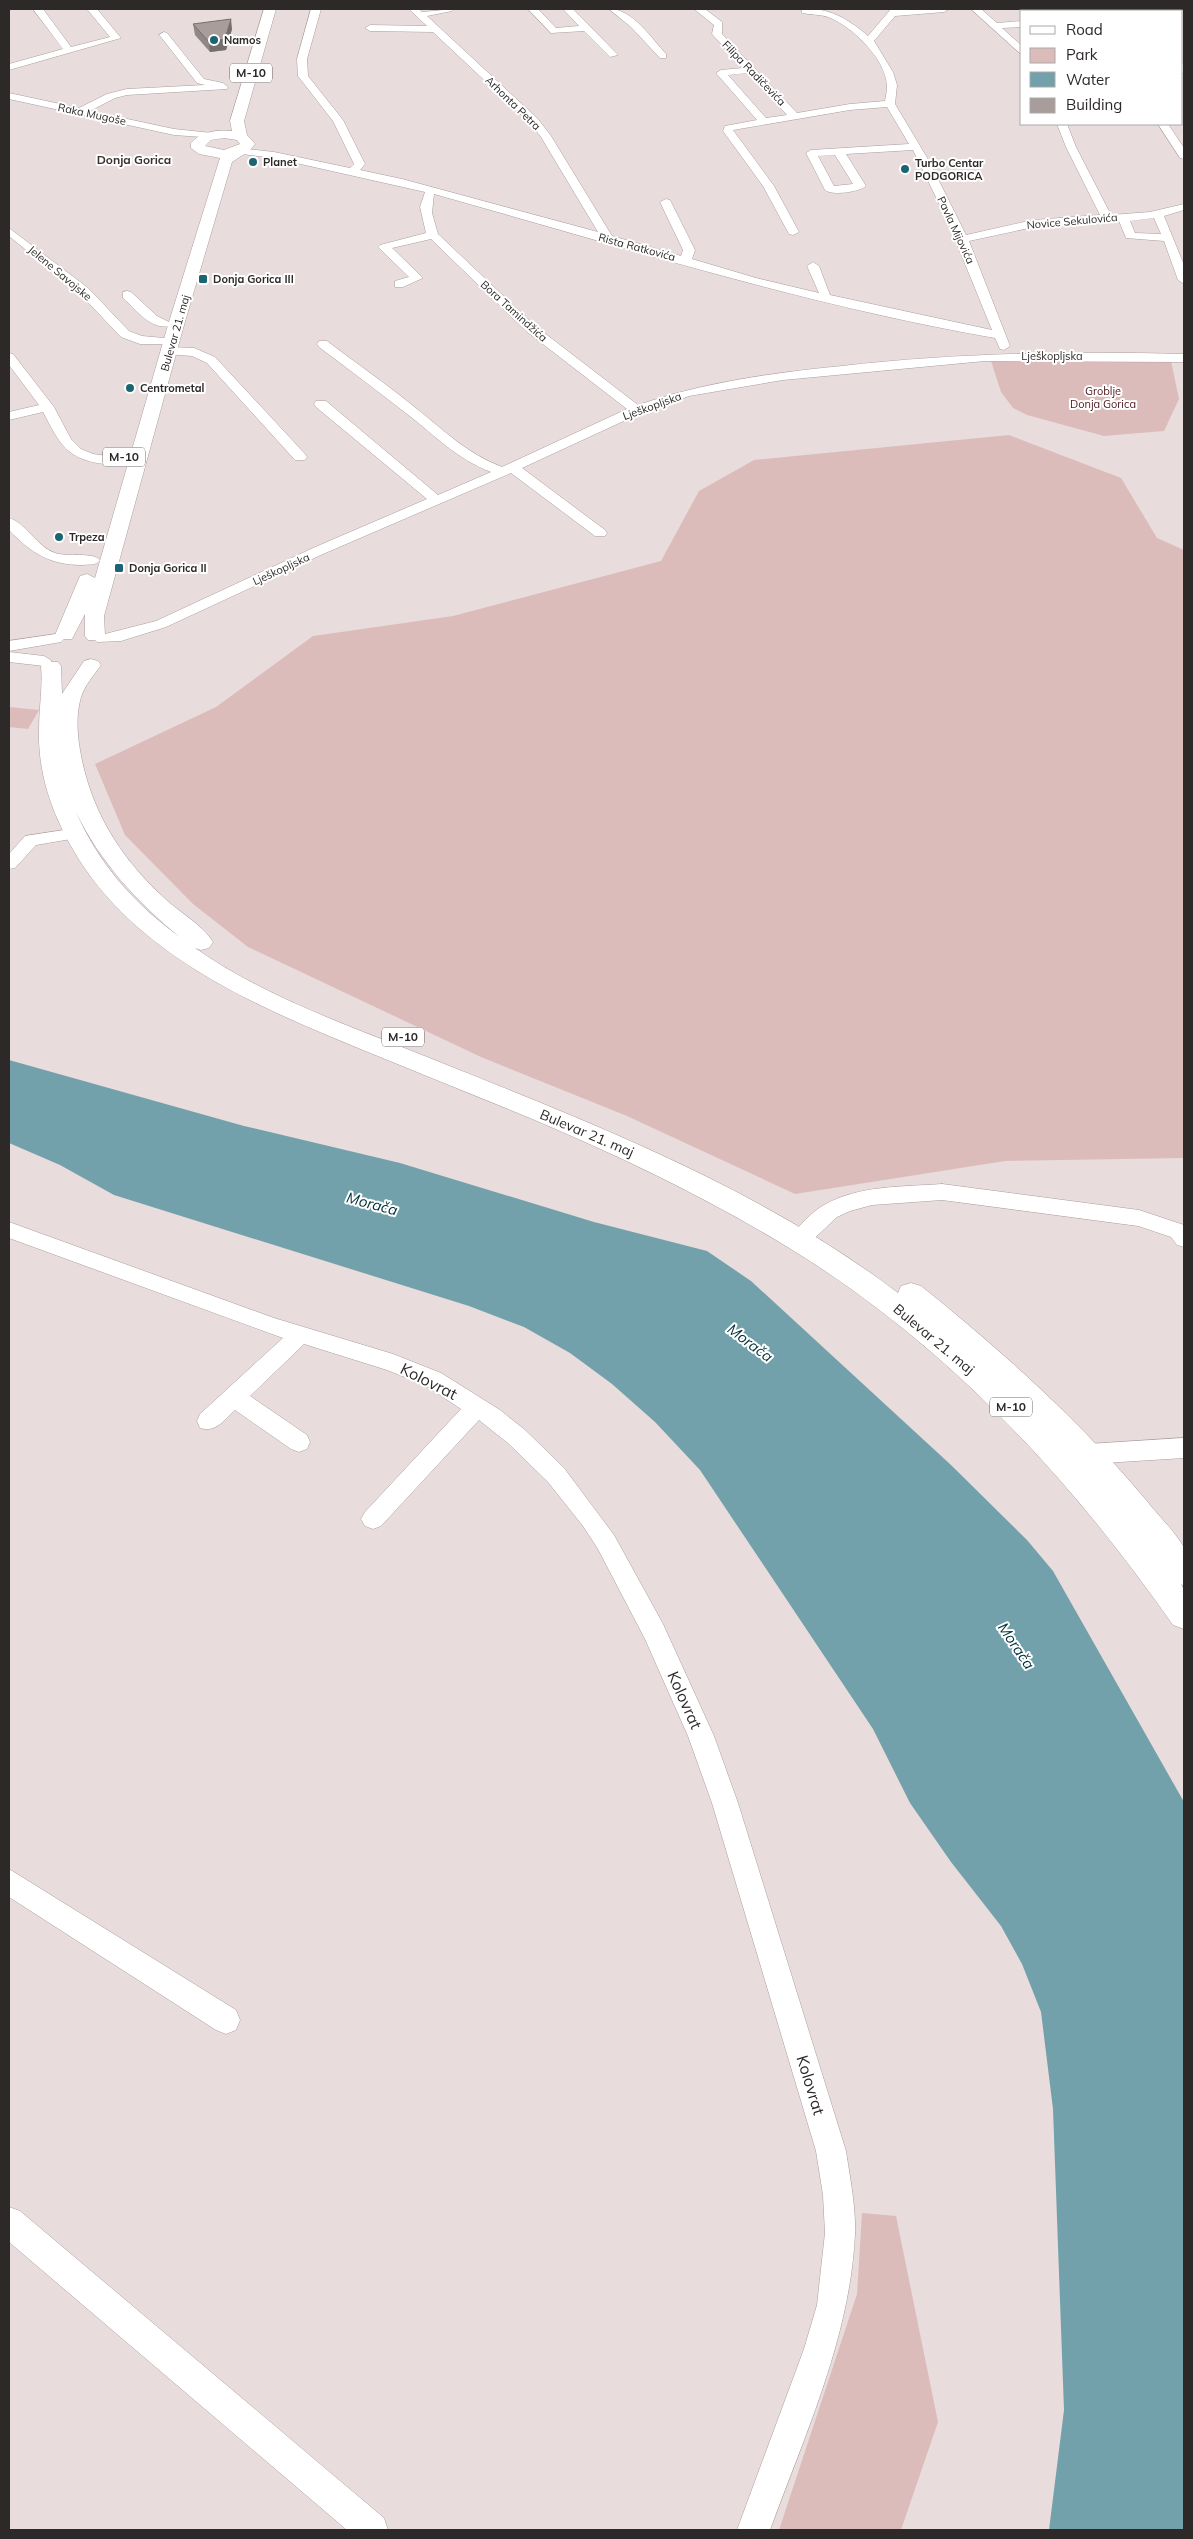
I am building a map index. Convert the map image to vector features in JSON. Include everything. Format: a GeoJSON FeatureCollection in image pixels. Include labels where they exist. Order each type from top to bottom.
{"type":"FeatureCollection","features":[{"type":"Feature","properties":{"kind":"main road","name":"M-10"},"geometry":{"type":"LineString","coordinates":[[215,135],[223,128],[230,87],[259,9]]}},
{"type":"Feature","properties":{"kind":"main road","name":"M-10"},"geometry":{"type":"LineString","coordinates":[[241,146],[236,121],[270,9]]}},
{"type":"Feature","properties":{"kind":"main road"},"geometry":{"type":"LineString","coordinates":[[215,135],[241,146],[203,149],[203,139],[215,135]]}},
{"type":"Feature","properties":{"kind":"main road","name":"Bulevar 21. maj"},"geometry":{"type":"LineString","coordinates":[[241,146],[226,160],[176,325],[165,346],[123,462],[78,608],[60,637],[43,649],[54,686],[49,729],[52,769],[64,811],[100,873],[129,906],[172,944],[236,985],[299,1014],[633,1153],[715,1194],[804,1235],[906,1291],[998,1365],[1095,1454],[1184,1572]]}},
{"type":"Feature","properties":{"kind":"main road","name":"Bulevar 21. maj"},"geometry":{"type":"LineString","coordinates":[[203,149],[212,160],[165,323],[165,346],[94,616],[98,649],[75,687],[68,711],[69,750],[79,793],[90,819],[113,858],[145,894],[175,922],[229,961],[275,986],[600,1118],[705,1168],[804,1235],[846,1271],[907,1315],[1001,1397],[1042,1438],[1108,1513],[1184,1614]]}},
{"type":"Feature","properties":{"kind":"main road"},"geometry":{"type":"LineString","coordinates":[[47,663],[70,669],[98,649],[75,634],[60,637]]}},
{"type":"Feature","properties":{"kind":"street"},"geometry":{"type":"LineString","coordinates":[[38,9],[68,50]]}},
{"type":"Feature","properties":{"kind":"street"},"geometry":{"type":"LineString","coordinates":[[9,66],[116,38],[92,9]]}},
{"type":"Feature","properties":{"kind":"street"},"geometry":{"type":"LineString","coordinates":[[316,9],[302,59],[303,76],[338,120],[350,143],[360,164],[352,171]]}},
{"type":"Feature","properties":{"kind":"street"},"geometry":{"type":"LineString","coordinates":[[417,12],[449,9]]}},
{"type":"Feature","properties":{"kind":"street"},"geometry":{"type":"LineString","coordinates":[[533,9],[554,31],[587,28]]}},
{"type":"Feature","properties":{"kind":"street"},"geometry":{"type":"LineString","coordinates":[[568,9],[613,55]]}},
{"type":"Feature","properties":{"kind":"street"},"geometry":{"type":"LineString","coordinates":[[614,9],[639,30],[663,56]]}},
{"type":"Feature","properties":{"kind":"street","name":"Filipa Radičevića"},"geometry":{"type":"LineString","coordinates":[[699,9],[719,24],[717,34],[796,118]]}},
{"type":"Feature","properties":{"kind":"street"},"geometry":{"type":"LineString","coordinates":[[868,40],[895,11],[944,9]]}},
{"type":"Feature","properties":{"kind":"street"},"geometry":{"type":"LineString","coordinates":[[976,9],[1020,50]]}},
{"type":"Feature","properties":{"kind":"street"},"geometry":{"type":"LineString","coordinates":[[793,232],[768,186],[728,131],[734,126],[796,118],[850,108],[890,104],[892,85],[888,72],[868,40],[837,16],[821,11],[804,11]]}},
{"type":"Feature","properties":{"kind":"street","name":"Arhonta Petra"},"geometry":{"type":"LineString","coordinates":[[417,12],[534,121],[546,136],[607,238]]}},
{"type":"Feature","properties":{"kind":"street"},"geometry":{"type":"LineString","coordinates":[[996,26],[1020,24]]}},
{"type":"Feature","properties":{"kind":"street"},"geometry":{"type":"LineString","coordinates":[[370,28],[435,29]]}},
{"type":"Feature","properties":{"kind":"street"},"geometry":{"type":"LineString","coordinates":[[164,36],[202,82],[230,87]]}},
{"type":"Feature","properties":{"kind":"street"},"geometry":{"type":"LineString","coordinates":[[750,70],[721,73],[764,122]]}},
{"type":"Feature","properties":{"kind":"street"},"geometry":{"type":"LineString","coordinates":[[81,111],[111,96],[127,92],[230,87]]}},
{"type":"Feature","properties":{"kind":"street"},"geometry":{"type":"LineString","coordinates":[[744,97],[774,94]]}},
{"type":"Feature","properties":{"kind":"street","name":"Raka Mugoše"},"geometry":{"type":"LineString","coordinates":[[9,96],[174,132],[215,135]]}},
{"type":"Feature","properties":{"kind":"street","name":"Pavla Mijovića"},"geometry":{"type":"LineString","coordinates":[[890,104],[915,147],[960,239],[1008,356]]}},
{"type":"Feature","properties":{"kind":"street"},"geometry":{"type":"LineString","coordinates":[[1062,125],[1071,147],[1107,218]]}},
{"type":"Feature","properties":{"kind":"street"},"geometry":{"type":"LineString","coordinates":[[1164,125],[1184,156]]}},
{"type":"Feature","properties":{"kind":"street","name":"Raka Mugoše"},"geometry":{"type":"LineString","coordinates":[[174,132],[203,149]]}},
{"type":"Feature","properties":{"kind":"street","name":"Rista Ratkovića"},"geometry":{"type":"LineString","coordinates":[[241,146],[431,191],[686,260],[753,281],[953,327],[1000,335]]}},
{"type":"Feature","properties":{"kind":"street"},"geometry":{"type":"LineString","coordinates":[[838,152],[859,188],[830,189],[811,153],[915,147]]}},
{"type":"Feature","properties":{"kind":"street"},"geometry":{"type":"LineString","coordinates":[[399,284],[418,278],[384,246],[433,235],[426,217],[427,197],[431,191]]}},
{"type":"Feature","properties":{"kind":"street"},"geometry":{"type":"LineString","coordinates":[[666,202],[689,250],[686,260]]}},
{"type":"Feature","properties":{"kind":"street","name":"Novice Sekulovića"},"geometry":{"type":"LineString","coordinates":[[960,239],[1040,222],[1124,217],[1184,207]]}},
{"type":"Feature","properties":{"kind":"street"},"geometry":{"type":"LineString","coordinates":[[1157,213],[1169,238],[1184,280]]}},
{"type":"Feature","properties":{"kind":"street"},"geometry":{"type":"LineString","coordinates":[[1124,217],[1130,236],[1169,238]]}},
{"type":"Feature","properties":{"kind":"street","name":"Jelene Savojske"},"geometry":{"type":"LineString","coordinates":[[9,231],[76,283],[124,334],[140,340],[194,352],[211,360],[300,457]]}},
{"type":"Feature","properties":{"kind":"street","name":"Bora Tamindžića"},"geometry":{"type":"LineString","coordinates":[[433,235],[530,328],[636,410]]}},
{"type":"Feature","properties":{"kind":"street"},"geometry":{"type":"LineString","coordinates":[[813,266],[825,292],[824,297]]}},
{"type":"Feature","properties":{"kind":"street"},"geometry":{"type":"LineString","coordinates":[[128,295],[153,319],[165,323]]}},
{"type":"Feature","properties":{"kind":"street"},"geometry":{"type":"LineString","coordinates":[[323,344],[413,412],[449,444],[477,462],[508,470],[600,534]]}},
{"type":"Feature","properties":{"kind":"street","name":"Lješkopljska"},"geometry":{"type":"LineString","coordinates":[[98,649],[160,624],[318,551],[508,470],[636,410],[686,393],[762,379],[866,367],[1008,356],[1184,358]]}},
{"type":"Feature","properties":{"kind":"street"},"geometry":{"type":"LineString","coordinates":[[9,357],[47,407],[66,441],[76,452],[90,458],[123,462]]}},
{"type":"Feature","properties":{"kind":"street"},"geometry":{"type":"LineString","coordinates":[[320,404],[438,501]]}},
{"type":"Feature","properties":{"kind":"street"},"geometry":{"type":"LineString","coordinates":[[9,416],[47,407]]}},
{"type":"Feature","properties":{"kind":"street"},"geometry":{"type":"LineString","coordinates":[[9,522],[38,552],[48,557],[64,561],[93,560]]}},
{"type":"Feature","properties":{"kind":"street"},"geometry":{"type":"LineString","coordinates":[[9,646],[60,637]]}},
{"type":"Feature","properties":{"kind":"street"},"geometry":{"type":"LineString","coordinates":[[9,657],[47,663]]}},
{"type":"Feature","properties":{"kind":"street"},"geometry":{"type":"LineString","coordinates":[[9,864],[31,840],[77,833]]}},
{"type":"Feature","properties":{"kind":"street"},"geometry":{"type":"LineString","coordinates":[[804,1235],[830,1211],[853,1202],[884,1196],[942,1192],[1139,1218],[1178,1230],[1184,1239]]}},
{"type":"Feature","properties":{"kind":"street","name":"Kolovrat"},"geometry":{"type":"LineString","coordinates":[[9,1230],[433,1379],[477,1407],[535,1454],[556,1475],[591,1520],[649,1624],[681,1687],[725,1803],[831,2151],[838,2195],[840,2233],[832,2306],[820,2349],[754,2530]]}},
{"type":"Feature","properties":{"kind":"street"},"geometry":{"type":"LineString","coordinates":[[208,1421],[301,1334]]}},
{"type":"Feature","properties":{"kind":"street"},"geometry":{"type":"LineString","coordinates":[[234,1397],[298,1442]]}},
{"type":"Feature","properties":{"kind":"street"},"geometry":{"type":"LineString","coordinates":[[373,1518],[477,1407]]}},
{"type":"Feature","properties":{"kind":"street"},"geometry":{"type":"LineString","coordinates":[[1095,1454],[1184,1448]]}},
{"type":"Feature","properties":{"kind":"street"},"geometry":{"type":"LineString","coordinates":[[1095,1454],[1184,1551]]}},
{"type":"Feature","properties":{"kind":"street"},"geometry":{"type":"LineString","coordinates":[[9,1882],[226,2020]]}},
{"type":"Feature","properties":{"kind":"street"},"geometry":{"type":"LineString","coordinates":[[9,2222],[372,2530]]}},
{"type":"Feature","properties":{"kind":"green space","name":"Groblje Donja Gorica"},"geometry":{"type":"Polygon","coordinates":[[[991,361],[1171,361],[1179,399],[1164,431],[1104,436],[1027,415],[1013,408],[1001,392],[991,361]]]}},
{"type":"Feature","properties":{"kind":"green space"},"geometry":{"type":"Polygon","coordinates":[[[1009,435],[1121,478],[1157,538],[1184,550],[1184,1158],[1005,1161],[795,1194],[627,1116],[481,1057],[248,947],[193,904],[125,835],[95,764],[216,707],[313,636],[453,616],[661,561],[699,491],[754,460],[1009,435]]]}},
{"type":"Feature","properties":{"kind":"green space"},"geometry":{"type":"Polygon","coordinates":[[[9,707],[39,710],[28,729],[9,727],[9,707]]]}},
{"type":"Feature","properties":{"kind":"green space"},"geometry":{"type":"Polygon","coordinates":[[[862,2213],[896,2216],[938,2422],[901,2530],[779,2530],[857,2294],[862,2213]]]}},
{"type":"Feature","properties":{"kind":"water","name":"Morača"},"geometry":{"type":"Polygon","coordinates":[[[9,1060],[244,1126],[400,1163],[594,1222],[707,1251],[751,1281],[951,1465],[1027,1540],[1053,1571],[1184,1802],[1184,2530],[1049,2530],[1064,2410],[1053,2109],[1041,2012],[1022,1964],[1001,1926],[951,1862],[910,1803],[873,1729],[700,1470],[655,1422],[612,1384],[570,1353],[524,1327],[469,1306],[114,1195],[60,1165],[9,1143],[9,1060]]]}},
{"type":"Feature","properties":{"kind":"building"},"geometry":{"type":"Polygon","coordinates":[[[231,19],[225,39],[209,42],[193,24],[231,19]]]}},
{"type":"Feature","properties":{"kind":"place","name":"Namos"},"geometry":{"type":"Point","coordinates":[214,40]}},
{"type":"Feature","properties":{"kind":"place","name":"Planet"},"geometry":{"type":"Point","coordinates":[253,162]}},
{"type":"Feature","properties":{"kind":"place","name":"Turbo Centar PODGORICA"},"geometry":{"type":"Point","coordinates":[905,169]}},
{"type":"Feature","properties":{"kind":"place","name":"Donja Gorica III"},"geometry":{"type":"Point","coordinates":[203,279]}},
{"type":"Feature","properties":{"kind":"place","name":"Centrometal"},"geometry":{"type":"Point","coordinates":[130,388]}},
{"type":"Feature","properties":{"kind":"place","name":"Trpeza"},"geometry":{"type":"Point","coordinates":[59,537]}},
{"type":"Feature","properties":{"kind":"place","name":"Donja Gorica II"},"geometry":{"type":"Point","coordinates":[119,568]}},
{"type":"Feature","properties":{"kind":"district","name":"Donja Gorica"},"geometry":{"type":"Point","coordinates":[134,160]}}]}
